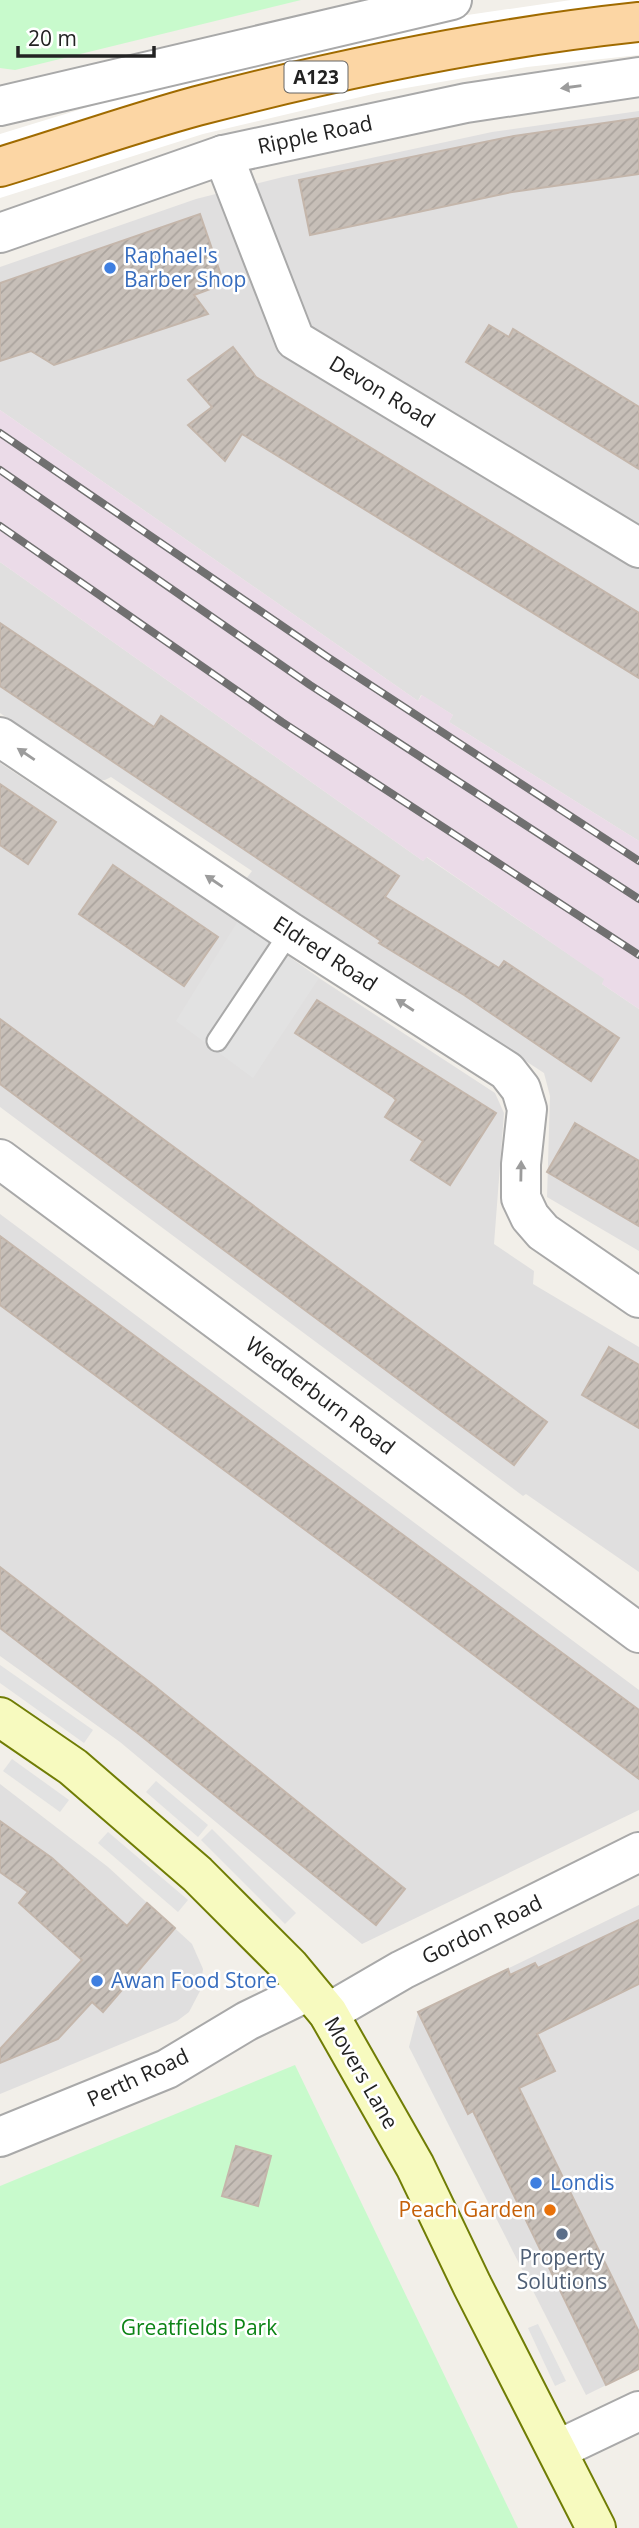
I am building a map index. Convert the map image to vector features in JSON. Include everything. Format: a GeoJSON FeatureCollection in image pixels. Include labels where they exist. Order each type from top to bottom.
{"type":"FeatureCollection","features":[{"type":"Feature","properties":{"kind":"main road","name":"A123"},"geometry":{"type":"LineString","coordinates":[[0,167],[195,107],[376,63],[546,32],[639,22]]}},
{"type":"Feature","properties":{"kind":"street"},"geometry":{"type":"LineString","coordinates":[[0,106],[444,1]]}},
{"type":"Feature","properties":{"kind":"street","name":"Ripple Road"},"geometry":{"type":"LineString","coordinates":[[0,233],[223,155],[466,103],[639,77]]}},
{"type":"Feature","properties":{"kind":"street","name":"Devon Road"},"geometry":{"type":"LineString","coordinates":[[223,155],[295,340],[639,548]]}},
{"type":"Feature","properties":{"kind":"street","name":"Eldred Road"},"geometry":{"type":"LineString","coordinates":[[0,737],[290,932],[507,1071],[521,1089],[527,1110],[521,1164],[521,1198],[530,1217],[543,1232],[639,1298]]}},
{"type":"Feature","properties":{"kind":"street","name":"Wedderburn Road"},"geometry":{"type":"LineString","coordinates":[[0,1159],[639,1633]]}},
{"type":"Feature","properties":{"kind":"street","name":"Movers Lane"},"geometry":{"type":"LineString","coordinates":[[0,1717],[73,1767],[197,1874],[289,1966],[318,2002],[415,2166],[472,2285],[596,2528]]}},
{"type":"Feature","properties":{"kind":"street","name":"Gordon Road"},"geometry":{"type":"LineString","coordinates":[[318,2002],[402,1970],[639,1852]]}},
{"type":"Feature","properties":{"kind":"street","name":"Perth Road"},"geometry":{"type":"LineString","coordinates":[[0,2137],[167,2069],[247,2021],[318,2002]]}},
{"type":"Feature","properties":{"kind":"street"},"geometry":{"type":"LineString","coordinates":[[556,2450],[639,2411]]}},
{"type":"Feature","properties":{"kind":"lane"},"geometry":{"type":"LineString","coordinates":[[217,1041],[290,932]]}},
{"type":"Feature","properties":{"kind":"shaded area"},"geometry":{"type":"Polygon","coordinates":[[[639,111],[639,841],[449,722],[453,715],[421,695],[418,701],[0,410],[0,267],[196,199],[283,177],[492,132],[639,111]]]}},
{"type":"Feature","properties":{"kind":"shaded area"},"geometry":{"type":"Polygon","coordinates":[[[0,410],[418,701],[422,695],[453,715],[449,722],[639,841],[639,1009],[602,984],[604,979],[427,857],[423,861],[0,562],[0,410]]]}},
{"type":"Feature","properties":{"kind":"shaded area"},"geometry":{"type":"Polygon","coordinates":[[[0,562],[423,861],[426,857],[605,979],[602,984],[639,1009],[639,1251],[547,1197],[550,1096],[544,1073],[246,879],[252,871],[111,777],[98,780],[0,713],[0,562]]]}},
{"type":"Feature","properties":{"kind":"shaded area"},"geometry":{"type":"Polygon","coordinates":[[[0,763],[495,1093],[504,1113],[494,1244],[534,1271],[533,1284],[639,1347],[639,1572],[526,1494],[523,1496],[0,1107],[0,763]]]}},
{"type":"Feature","properties":{"kind":"shaded area"},"geometry":{"type":"Polygon","coordinates":[[[238,921],[319,978],[253,1078],[176,1021],[238,921]]]}},
{"type":"Feature","properties":{"kind":"shaded area"},"geometry":{"type":"Polygon","coordinates":[[[0,1214],[639,1690],[639,1810],[362,1944],[120,1742],[0,1656],[0,1214]]]}},
{"type":"Feature","properties":{"kind":"shaded area"},"geometry":{"type":"Polygon","coordinates":[[[0,1665],[93,1730],[84,1743],[0,1683],[0,1665]]]}},
{"type":"Feature","properties":{"kind":"shaded area"},"geometry":{"type":"Polygon","coordinates":[[[12,1759],[69,1800],[60,1812],[3,1771],[12,1759]]]}},
{"type":"Feature","properties":{"kind":"shaded area"},"geometry":{"type":"Polygon","coordinates":[[[156,1781],[208,1825],[198,1837],[146,1792],[156,1781]]]}},
{"type":"Feature","properties":{"kind":"shaded area"},"geometry":{"type":"Polygon","coordinates":[[[0,1784],[108,1867],[192,1944],[203,1969],[200,1991],[189,2012],[177,2021],[0,2094],[0,1784]]]}},
{"type":"Feature","properties":{"kind":"shaded area"},"geometry":{"type":"Polygon","coordinates":[[[212,1829],[296,1913],[285,1924],[201,1840],[212,1829]]]}},
{"type":"Feature","properties":{"kind":"shaded area"},"geometry":{"type":"Polygon","coordinates":[[[108,1832],[188,1900],[178,1912],[98,1843],[108,1832]]]}},
{"type":"Feature","properties":{"kind":"shaded area"},"geometry":{"type":"Polygon","coordinates":[[[639,1905],[639,2369],[586,2395],[409,2047],[418,2012],[639,1905]]]}},
{"type":"Feature","properties":{"kind":"shaded area"},"geometry":{"type":"Polygon","coordinates":[[[538,2324],[566,2381],[555,2386],[528,2328],[538,2324]]]}},
{"type":"Feature","properties":{"kind":"green space"},"geometry":{"type":"Polygon","coordinates":[[[0,0],[301,0],[15,70],[0,68],[0,0]]]}},
{"type":"Feature","properties":{"kind":"green space","name":"Greatfields Park"},"geometry":{"type":"Polygon","coordinates":[[[295,2065],[518,2528],[0,2528],[0,2186],[295,2065]]]}},
{"type":"Feature","properties":{"kind":"pier"},"geometry":{"type":"Polygon","coordinates":[[[571,0],[639,0],[639,55],[527,67],[377,93],[203,134],[0,198],[0,134],[150,88],[447,18],[571,0]]]}},
{"type":"Feature","properties":{"kind":"building"},"geometry":{"type":"Polygon","coordinates":[[[639,118],[639,174],[512,192],[310,235],[299,180],[514,136],[639,118]]]}},
{"type":"Feature","properties":{"kind":"building"},"geometry":{"type":"Polygon","coordinates":[[[200,214],[224,284],[194,295],[208,314],[54,365],[31,351],[0,361],[0,283],[200,214]]]}},
{"type":"Feature","properties":{"kind":"building"},"geometry":{"type":"Polygon","coordinates":[[[489,325],[509,337],[513,329],[639,407],[639,469],[466,362],[489,325]]]}},
{"type":"Feature","properties":{"kind":"building"},"geometry":{"type":"Polygon","coordinates":[[[233,347],[256,377],[639,613],[639,678],[242,434],[225,461],[188,425],[212,407],[188,380],[233,347]]]}},
{"type":"Feature","properties":{"kind":"building"},"geometry":{"type":"Polygon","coordinates":[[[0,623],[154,727],[161,716],[399,876],[385,897],[499,968],[504,961],[619,1038],[591,1081],[464,995],[379,943],[381,941],[0,686],[0,623]]]}},
{"type":"Feature","properties":{"kind":"building"},"geometry":{"type":"Polygon","coordinates":[[[0,784],[56,822],[28,864],[0,845],[0,784]]]}},
{"type":"Feature","properties":{"kind":"building"},"geometry":{"type":"Polygon","coordinates":[[[113,865],[218,937],[184,986],[79,914],[113,865]]]}},
{"type":"Feature","properties":{"kind":"building"},"geometry":{"type":"Polygon","coordinates":[[[317,1000],[496,1113],[450,1185],[411,1160],[423,1141],[385,1117],[396,1100],[393,1097],[295,1033],[317,1000]]]}},
{"type":"Feature","properties":{"kind":"building"},"geometry":{"type":"Polygon","coordinates":[[[0,1019],[547,1422],[514,1465],[0,1084],[0,1019]]]}},
{"type":"Feature","properties":{"kind":"building"},"geometry":{"type":"Polygon","coordinates":[[[575,1123],[639,1161],[639,1226],[547,1172],[575,1123]]]}},
{"type":"Feature","properties":{"kind":"building"},"geometry":{"type":"Polygon","coordinates":[[[0,1236],[639,1710],[639,1779],[0,1305],[0,1236]]]}},
{"type":"Feature","properties":{"kind":"building"},"geometry":{"type":"Polygon","coordinates":[[[609,1347],[639,1365],[639,1428],[582,1395],[609,1347]]]}},
{"type":"Feature","properties":{"kind":"building"},"geometry":{"type":"Polygon","coordinates":[[[0,1567],[152,1684],[405,1889],[376,1925],[140,1735],[0,1628],[0,1567]]]}},
{"type":"Feature","properties":{"kind":"building"},"geometry":{"type":"Polygon","coordinates":[[[0,1821],[52,1858],[127,1926],[147,1903],[175,1928],[103,2012],[92,2002],[58,2039],[0,2063],[0,2049],[82,1960],[19,1903],[28,1892],[0,1872],[0,1821]]]}},
{"type":"Feature","properties":{"kind":"building"},"geometry":{"type":"Polygon","coordinates":[[[639,1920],[639,1984],[537,2034],[555,2071],[519,2088],[639,2332],[639,2369],[606,2385],[473,2111],[468,2114],[418,2012],[508,1969],[510,1975],[535,1963],[538,1968],[639,1920]]]}},
{"type":"Feature","properties":{"kind":"building"},"geometry":{"type":"Polygon","coordinates":[[[236,2146],[271,2156],[258,2206],[222,2196],[236,2146]]]}},
{"type":"Feature","properties":{"kind":"railway"},"geometry":{"type":"LineString","coordinates":[[0,433],[329,658],[639,861]]}},
{"type":"Feature","properties":{"kind":"railway"},"geometry":{"type":"LineString","coordinates":[[0,470],[310,685],[639,899]]}},
{"type":"Feature","properties":{"kind":"railway"},"geometry":{"type":"LineString","coordinates":[[0,526],[282,722],[639,955]]}},
{"type":"Feature","properties":{"kind":"place","name":"Raphael's Barber Shop"},"geometry":{"type":"Point","coordinates":[110,268]}},
{"type":"Feature","properties":{"kind":"place","name":"Awan Food Store"},"geometry":{"type":"Point","coordinates":[97,1981]}},
{"type":"Feature","properties":{"kind":"place","name":"Londis"},"geometry":{"type":"Point","coordinates":[536,2183]}},
{"type":"Feature","properties":{"kind":"place","name":"Peach Garden"},"geometry":{"type":"Point","coordinates":[550,2210]}},
{"type":"Feature","properties":{"kind":"place","name":"Property Solutions"},"geometry":{"type":"Point","coordinates":[562,2234]}}]}
